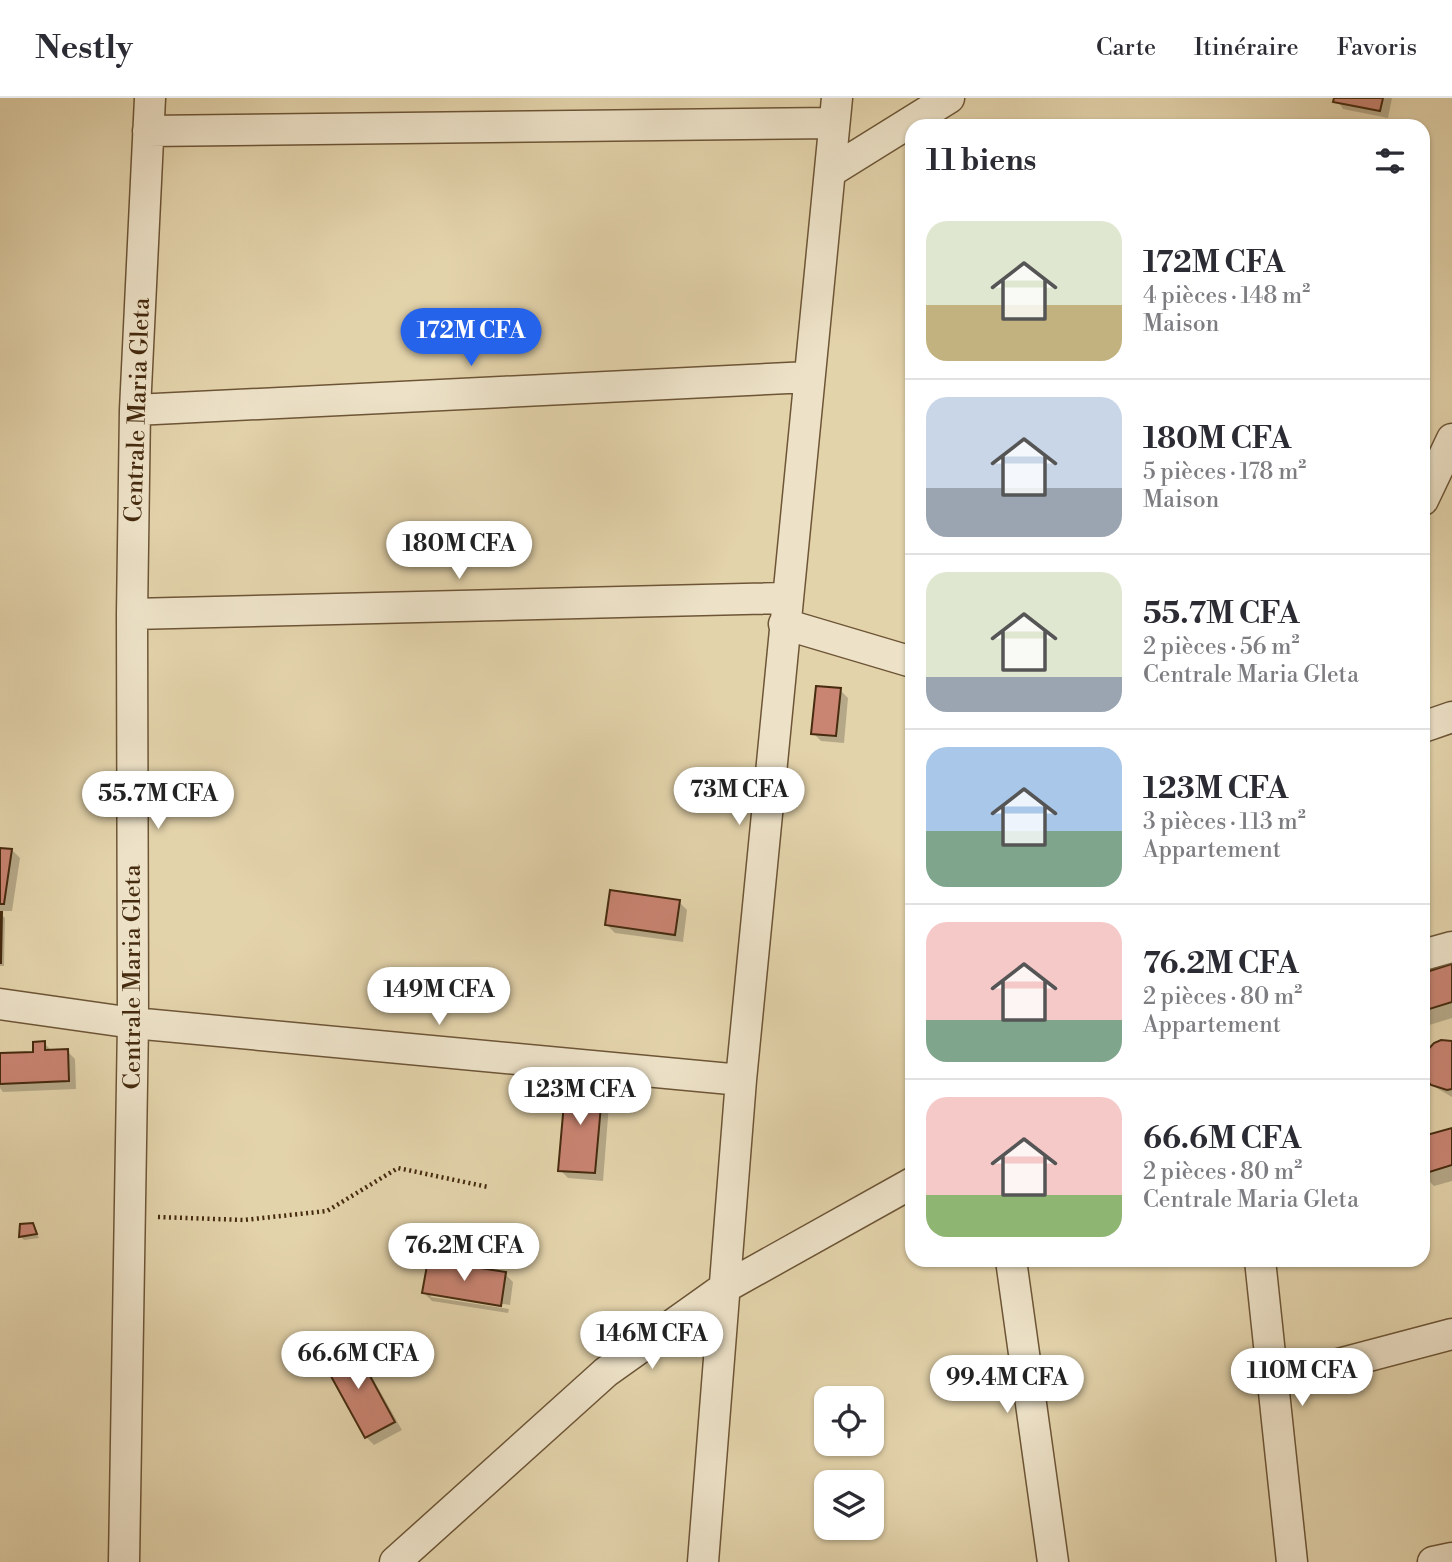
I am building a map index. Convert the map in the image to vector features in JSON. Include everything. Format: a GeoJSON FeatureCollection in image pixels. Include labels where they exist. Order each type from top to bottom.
{"type":"FeatureCollection","features":[{"type":"Feature","properties":{"kind":"street","name":"Centrale Maria Gleta"},"geometry":{"type":"LineString","coordinates":[[124,1562],[133,1023],[132,614],[135,410],[150,98]]}},
{"type":"Feature","properties":{"kind":"street"},"geometry":{"type":"LineString","coordinates":[[916,119],[950,98]]}},
{"type":"Feature","properties":{"kind":"street"},"geometry":{"type":"LineString","coordinates":[[148,131],[836,111],[741,1080],[704,1562]]}},
{"type":"Feature","properties":{"kind":"street"},"geometry":{"type":"LineString","coordinates":[[830,172],[905,126]]}},
{"type":"Feature","properties":{"kind":"street"},"geometry":{"type":"LineString","coordinates":[[135,410],[809,377]]}},
{"type":"Feature","properties":{"kind":"street"},"geometry":{"type":"LineString","coordinates":[[1430,485],[1452,439]]}},
{"type":"Feature","properties":{"kind":"street"},"geometry":{"type":"LineString","coordinates":[[132,614],[785,611],[905,659]]}},
{"type":"Feature","properties":{"kind":"street"},"geometry":{"type":"LineString","coordinates":[[1430,725],[1452,717]]}},
{"type":"Feature","properties":{"kind":"street"},"geometry":{"type":"LineString","coordinates":[[1430,953],[1452,947]]}},
{"type":"Feature","properties":{"kind":"street"},"geometry":{"type":"LineString","coordinates":[[0,1004],[133,1023],[741,1080]]}},
{"type":"Feature","properties":{"kind":"street"},"geometry":{"type":"LineString","coordinates":[[395,1562],[606,1372],[724,1288],[905,1187]]}},
{"type":"Feature","properties":{"kind":"street"},"geometry":{"type":"LineString","coordinates":[[1012,1267],[1054,1562]]}},
{"type":"Feature","properties":{"kind":"street"},"geometry":{"type":"LineString","coordinates":[[1260,1267],[1292,1562]]}},
{"type":"Feature","properties":{"kind":"street"},"geometry":{"type":"LineString","coordinates":[[1274,1381],[1452,1334]]}},
{"type":"Feature","properties":{"kind":"street"},"geometry":{"type":"LineString","coordinates":[[1433,1562],[1452,1558]]}},
{"type":"Feature","properties":{"kind":"path"},"geometry":{"type":"LineString","coordinates":[[129,1216],[244,1220],[327,1211],[398,1168],[488,1187]]}},
{"type":"Feature","properties":{"kind":"building"},"geometry":{"type":"Polygon","coordinates":[[[1334,98],[1383,98],[1380,111],[1333,102],[1334,98]]]}},
{"type":"Feature","properties":{"kind":"building"},"geometry":{"type":"Polygon","coordinates":[[[816,686],[841,688],[836,736],[811,734],[816,686]]]}},
{"type":"Feature","properties":{"kind":"building"},"geometry":{"type":"Polygon","coordinates":[[[0,848],[12,849],[4,904],[0,904],[0,848]]]}},
{"type":"Feature","properties":{"kind":"building"},"geometry":{"type":"Polygon","coordinates":[[[610,890],[680,900],[675,935],[605,925],[610,890]]]}},
{"type":"Feature","properties":{"kind":"building"},"geometry":{"type":"Polygon","coordinates":[[[2,912],[1,963],[0,963],[2,912]]]}},
{"type":"Feature","properties":{"kind":"building"},"geometry":{"type":"Polygon","coordinates":[[[1452,964],[1452,1002],[1430,1009],[1430,971],[1452,964]]]}},
{"type":"Feature","properties":{"kind":"building"},"geometry":{"type":"Polygon","coordinates":[[[1441,1040],[1452,1041],[1452,1089],[1447,1090],[1430,1084],[1430,1047],[1441,1040]]]}},
{"type":"Feature","properties":{"kind":"building"},"geometry":{"type":"Polygon","coordinates":[[[45,1041],[45,1050],[68,1049],[69,1081],[0,1084],[0,1053],[33,1052],[33,1042],[45,1041]]]}},
{"type":"Feature","properties":{"kind":"building"},"geometry":{"type":"Polygon","coordinates":[[[566,1080],[603,1083],[595,1173],[558,1171],[566,1080]]]}},
{"type":"Feature","properties":{"kind":"building"},"geometry":{"type":"Polygon","coordinates":[[[1452,1128],[1452,1165],[1430,1172],[1430,1134],[1452,1128]]]}},
{"type":"Feature","properties":{"kind":"building"},"geometry":{"type":"Polygon","coordinates":[[[33,1223],[37,1234],[19,1237],[20,1224],[33,1223]]]}},
{"type":"Feature","properties":{"kind":"building"},"geometry":{"type":"Polygon","coordinates":[[[428,1260],[506,1272],[501,1306],[422,1293],[428,1260]]]}},
{"type":"Feature","properties":{"kind":"building"},"geometry":{"type":"Polygon","coordinates":[[[352,1343],[395,1422],[365,1438],[322,1360],[352,1343]]]}}]}
